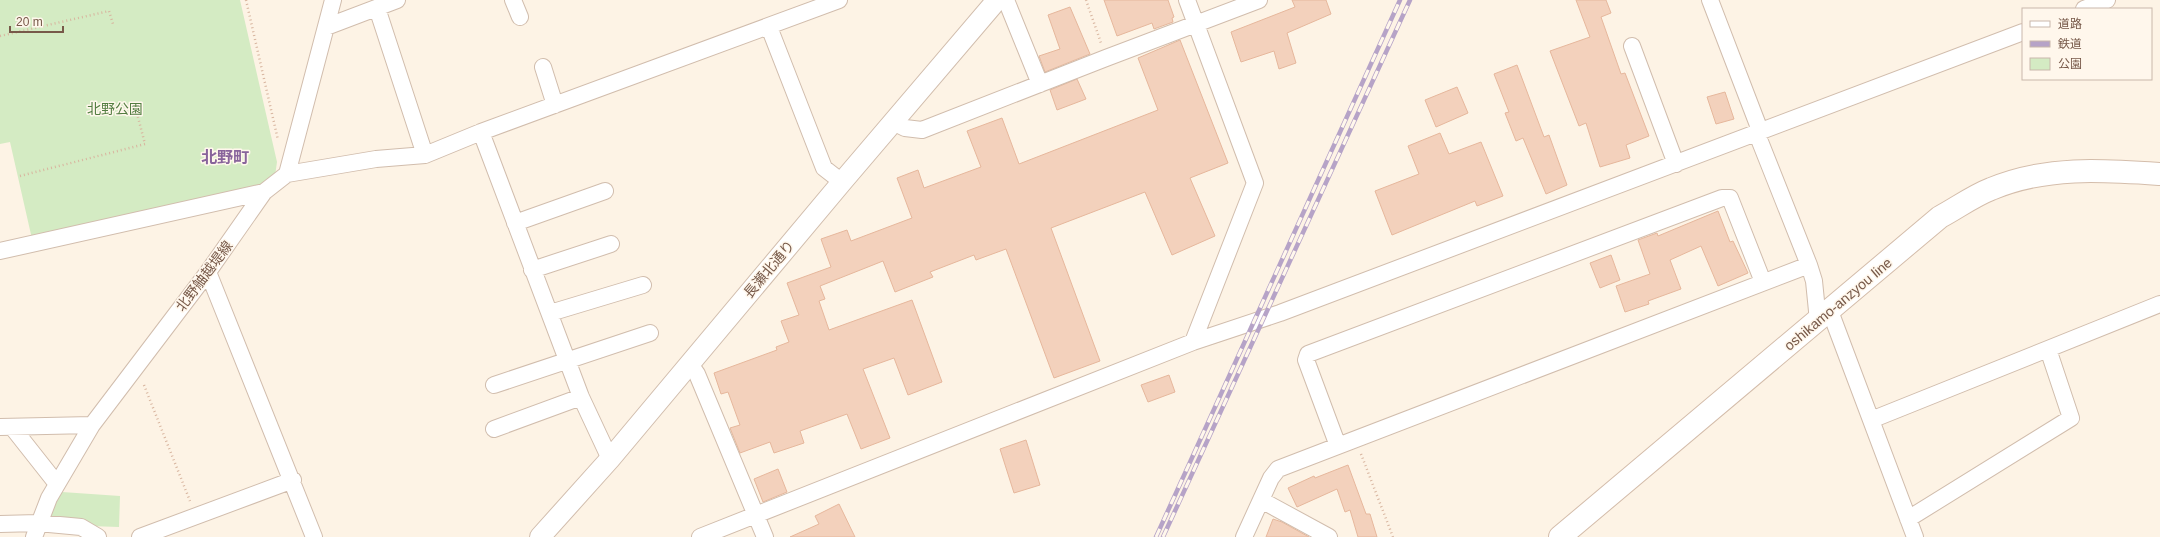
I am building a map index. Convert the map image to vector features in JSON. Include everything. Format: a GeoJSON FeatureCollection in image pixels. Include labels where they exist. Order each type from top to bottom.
{"type":"FeatureCollection","features":[{"type":"Feature","properties":{"kind":"main road","name":"oshikamo-anzyou line"},"geometry":{"type":"LineString","coordinates":[[1560,537],[1940,217],[1990,189],[2034,175],[2087,170],[2160,174]]}},
{"type":"Feature","properties":{"kind":"street"},"geometry":{"type":"LineString","coordinates":[[333,0],[287,174],[376,159],[425,155],[481,132],[839,0]]}},
{"type":"Feature","properties":{"kind":"street"},"geometry":{"type":"LineString","coordinates":[[326,27],[397,0]]}},
{"type":"Feature","properties":{"kind":"street"},"geometry":{"type":"LineString","coordinates":[[513,0],[520,17]]}},
{"type":"Feature","properties":{"kind":"street","name":"長瀬北通り"},"geometry":{"type":"LineString","coordinates":[[540,537],[610,459],[997,0]]}},
{"type":"Feature","properties":{"kind":"street"},"geometry":{"type":"LineString","coordinates":[[1006,0],[1040,84]]}},
{"type":"Feature","properties":{"kind":"street"},"geometry":{"type":"LineString","coordinates":[[1187,0],[1255,183],[1193,342]]}},
{"type":"Feature","properties":{"kind":"street"},"geometry":{"type":"LineString","coordinates":[[893,122],[905,128],[922,130],[1259,0]]}},
{"type":"Feature","properties":{"kind":"street"},"geometry":{"type":"LineString","coordinates":[[1710,0],[1809,265],[1824,316],[1871,420],[1915,537]]}},
{"type":"Feature","properties":{"kind":"street"},"geometry":{"type":"LineString","coordinates":[[2087,8],[2107,0]]}},
{"type":"Feature","properties":{"kind":"street"},"geometry":{"type":"LineString","coordinates":[[377,8],[425,155]]}},
{"type":"Feature","properties":{"kind":"street"},"geometry":{"type":"LineString","coordinates":[[768,27],[824,168],[842,182]]}},
{"type":"Feature","properties":{"kind":"street"},"geometry":{"type":"LineString","coordinates":[[700,537],[757,516],[1193,342],[1280,313],[2022,32]]}},
{"type":"Feature","properties":{"kind":"street"},"geometry":{"type":"LineString","coordinates":[[1632,46],[1676,164]]}},
{"type":"Feature","properties":{"kind":"street"},"geometry":{"type":"LineString","coordinates":[[543,67],[555,105]]}},
{"type":"Feature","properties":{"kind":"street"},"geometry":{"type":"LineString","coordinates":[[481,132],[581,397],[610,459]]}},
{"type":"Feature","properties":{"kind":"street","name":"北野舳越堤線"},"geometry":{"type":"LineString","coordinates":[[36,530],[57,484],[92,425],[208,272],[264,192],[287,174]]}},
{"type":"Feature","properties":{"kind":"street"},"geometry":{"type":"LineString","coordinates":[[515,223],[605,191]]}},
{"type":"Feature","properties":{"kind":"street"},"geometry":{"type":"LineString","coordinates":[[0,251],[264,192]]}},
{"type":"Feature","properties":{"kind":"street"},"geometry":{"type":"LineString","coordinates":[[1338,446],[1306,360],[1308,354],[1722,198],[1730,198],[1763,282]]}},
{"type":"Feature","properties":{"kind":"street"},"geometry":{"type":"LineString","coordinates":[[532,270],[611,244]]}},
{"type":"Feature","properties":{"kind":"street"},"geometry":{"type":"LineString","coordinates":[[1244,537],[1271,478],[1278,469],[1338,446],[1356,441],[1809,265]]}},
{"type":"Feature","properties":{"kind":"street"},"geometry":{"type":"LineString","coordinates":[[208,272],[293,480],[314,537]]}},
{"type":"Feature","properties":{"kind":"street"},"geometry":{"type":"LineString","coordinates":[[550,313],[643,285]]}},
{"type":"Feature","properties":{"kind":"street"},"geometry":{"type":"LineString","coordinates":[[1871,420],[2160,304]]}},
{"type":"Feature","properties":{"kind":"street"},"geometry":{"type":"LineString","coordinates":[[494,385],[650,333]]}},
{"type":"Feature","properties":{"kind":"street"},"geometry":{"type":"LineString","coordinates":[[1908,519],[2071,418],[2048,349]]}},
{"type":"Feature","properties":{"kind":"street"},"geometry":{"type":"LineString","coordinates":[[690,364],[697,374],[765,537]]}},
{"type":"Feature","properties":{"kind":"street"},"geometry":{"type":"LineString","coordinates":[[494,429],[581,397]]}},
{"type":"Feature","properties":{"kind":"street"},"geometry":{"type":"LineString","coordinates":[[6,427],[92,425]]}},
{"type":"Feature","properties":{"kind":"street"},"geometry":{"type":"LineString","coordinates":[[6,427],[57,484]]}},
{"type":"Feature","properties":{"kind":"street"},"geometry":{"type":"LineString","coordinates":[[140,537],[293,480]]}},
{"type":"Feature","properties":{"kind":"street"},"geometry":{"type":"LineString","coordinates":[[1261,500],[1329,537]]}},
{"type":"Feature","properties":{"kind":"street"},"geometry":{"type":"LineString","coordinates":[[0,524],[36,530],[81,527],[98,537]]}},
{"type":"Feature","properties":{"kind":"path"},"geometry":{"type":"LineString","coordinates":[[246,0],[279,144]]}},
{"type":"Feature","properties":{"kind":"path"},"geometry":{"type":"LineString","coordinates":[[1086,0],[1106,58]]}},
{"type":"Feature","properties":{"kind":"path"},"geometry":{"type":"LineString","coordinates":[[0,36],[109,11],[113,24]]}},
{"type":"Feature","properties":{"kind":"path"},"geometry":{"type":"LineString","coordinates":[[20,176],[145,144],[135,106]]}},
{"type":"Feature","properties":{"kind":"path"},"geometry":{"type":"LineString","coordinates":[[137,366],[192,507]]}},
{"type":"Feature","properties":{"kind":"path"},"geometry":{"type":"LineString","coordinates":[[1356,441],[1394,537]]}},
{"type":"Feature","properties":{"kind":"green space","name":"北野公園"},"geometry":{"type":"Polygon","coordinates":[[[0,0],[240,0],[277,162],[275,176],[260,187],[32,239],[10,142],[0,144],[0,0]]]}},
{"type":"Feature","properties":{"kind":"green space"},"geometry":{"type":"Polygon","coordinates":[[[62,492],[120,496],[119,527],[89,526],[42,529],[62,492]]]}},
{"type":"Feature","properties":{"kind":"building"},"geometry":{"type":"Polygon","coordinates":[[[1104,0],[1168,0],[1174,17],[1172,18],[1173,22],[1154,29],[1152,23],[1117,36],[1104,0]]]}},
{"type":"Feature","properties":{"kind":"building"},"geometry":{"type":"Polygon","coordinates":[[[1292,0],[1326,0],[1331,14],[1287,33],[1296,63],[1279,69],[1274,51],[1241,62],[1231,32],[1295,7],[1292,0]]]}},
{"type":"Feature","properties":{"kind":"building"},"geometry":{"type":"Polygon","coordinates":[[[1576,0],[1606,0],[1611,13],[1601,17],[1621,74],[1625,73],[1649,136],[1626,145],[1630,158],[1600,167],[1586,123],[1579,126],[1550,51],[1590,37],[1576,0]]]}},
{"type":"Feature","properties":{"kind":"building"},"geometry":{"type":"Polygon","coordinates":[[[1070,7],[1090,54],[1045,72],[1039,56],[1060,49],[1048,15],[1070,7]]]}},
{"type":"Feature","properties":{"kind":"building"},"geometry":{"type":"Polygon","coordinates":[[[1180,40],[1228,163],[1190,178],[1215,236],[1172,255],[1145,192],[1051,228],[1100,361],[1054,378],[1006,249],[976,260],[974,255],[930,272],[933,277],[895,292],[883,261],[820,286],[825,299],[819,301],[829,330],[912,300],[942,382],[908,395],[894,358],[863,369],[890,438],[861,449],[847,414],[800,431],[804,443],[774,453],[770,442],[740,453],[730,428],[740,425],[728,392],[721,394],[714,373],[777,350],[776,347],[789,342],[781,321],[799,315],[787,283],[831,267],[821,239],[847,230],[851,241],[912,218],[897,178],[918,170],[924,188],[981,167],[967,131],[1002,118],[1019,164],[1158,110],[1138,58],[1180,40]]]}},
{"type":"Feature","properties":{"kind":"building"},"geometry":{"type":"Polygon","coordinates":[[[1517,65],[1544,137],[1549,135],[1567,185],[1546,194],[1523,138],[1516,141],[1505,113],[1509,112],[1494,74],[1517,65]]]}},
{"type":"Feature","properties":{"kind":"building"},"geometry":{"type":"Polygon","coordinates":[[[1077,79],[1086,99],[1057,110],[1050,90],[1077,79]]]}},
{"type":"Feature","properties":{"kind":"building"},"geometry":{"type":"Polygon","coordinates":[[[1457,87],[1468,113],[1436,127],[1425,100],[1457,87]]]}},
{"type":"Feature","properties":{"kind":"building"},"geometry":{"type":"Polygon","coordinates":[[[1725,92],[1734,119],[1716,124],[1707,97],[1725,92]]]}},
{"type":"Feature","properties":{"kind":"building"},"geometry":{"type":"Polygon","coordinates":[[[1440,133],[1449,154],[1481,142],[1503,196],[1477,206],[1475,201],[1392,235],[1375,191],[1419,174],[1408,146],[1440,133]]]}},
{"type":"Feature","properties":{"kind":"building"},"geometry":{"type":"Polygon","coordinates":[[[1718,211],[1730,242],[1733,241],[1748,273],[1718,286],[1701,246],[1670,260],[1681,289],[1648,301],[1649,304],[1625,312],[1616,286],[1650,274],[1638,240],[1657,233],[1658,236],[1718,211]]]}},
{"type":"Feature","properties":{"kind":"building"},"geometry":{"type":"Polygon","coordinates":[[[1611,255],[1620,280],[1600,288],[1590,263],[1611,255]]]}},
{"type":"Feature","properties":{"kind":"building"},"geometry":{"type":"Polygon","coordinates":[[[1169,375],[1175,392],[1148,402],[1141,385],[1169,375]]]}},
{"type":"Feature","properties":{"kind":"building"},"geometry":{"type":"Polygon","coordinates":[[[1026,440],[1040,485],[1014,493],[1000,449],[1026,440]]]}},
{"type":"Feature","properties":{"kind":"building"},"geometry":{"type":"Polygon","coordinates":[[[1348,465],[1366,514],[1370,514],[1377,537],[1358,537],[1350,510],[1345,512],[1337,489],[1297,507],[1288,488],[1314,476],[1315,478],[1348,465]]]}},
{"type":"Feature","properties":{"kind":"building"},"geometry":{"type":"Polygon","coordinates":[[[778,469],[787,492],[763,502],[754,479],[778,469]]]}},
{"type":"Feature","properties":{"kind":"building"},"geometry":{"type":"Polygon","coordinates":[[[839,504],[855,537],[790,537],[819,524],[815,516],[839,504]]]}},
{"type":"Feature","properties":{"kind":"building"},"geometry":{"type":"Polygon","coordinates":[[[1273,519],[1282,522],[1309,537],[1266,537],[1273,519]]]}},
{"type":"Feature","properties":{"kind":"railway"},"geometry":{"type":"LineString","coordinates":[[1156,537],[1400,0]]}},
{"type":"Feature","properties":{"kind":"railway"},"geometry":{"type":"LineString","coordinates":[[1163,537],[1410,0]]}},
{"type":"Feature","properties":{"kind":"district","name":"北野町"},"geometry":{"type":"Point","coordinates":[225,157]}}]}
